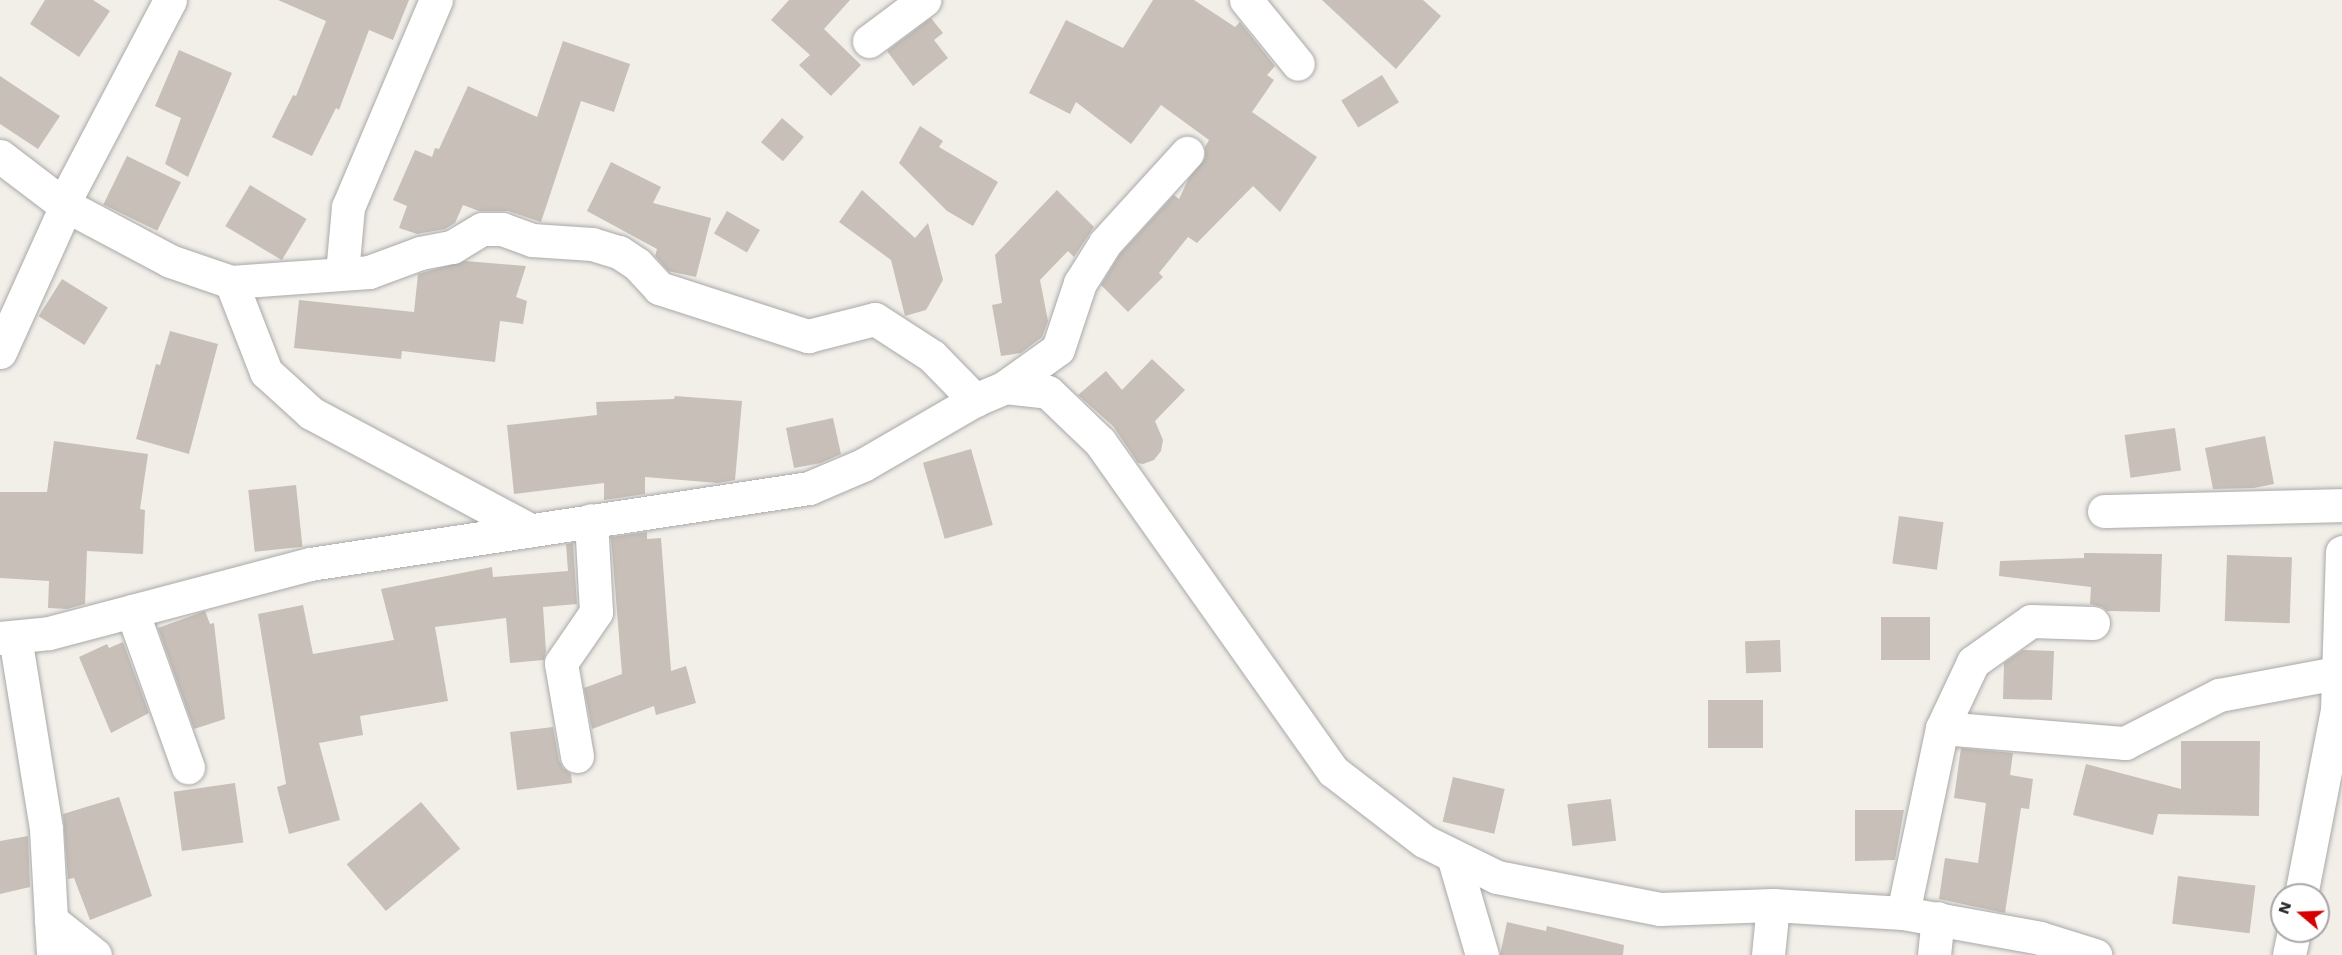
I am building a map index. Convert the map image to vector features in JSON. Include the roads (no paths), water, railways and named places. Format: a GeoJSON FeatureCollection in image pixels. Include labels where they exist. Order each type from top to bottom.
{"type":"FeatureCollection","features":[{"type":"Feature","properties":{"kind":"street"},"geometry":{"type":"LineString","coordinates":[[0,352],[62,215],[63,204],[170,0]]}},
{"type":"Feature","properties":{"kind":"street"},"geometry":{"type":"LineString","coordinates":[[342,273],[348,207],[436,0]]}},
{"type":"Feature","properties":{"kind":"street"},"geometry":{"type":"LineString","coordinates":[[869,41],[924,0]]}},
{"type":"Feature","properties":{"kind":"street"},"geometry":{"type":"LineString","coordinates":[[1246,0],[1298,64]]}},
{"type":"Feature","properties":{"kind":"street"},"geometry":{"type":"LineString","coordinates":[[53,955],[46,829],[8,638],[49,633],[310,564],[809,488],[863,465],[975,400],[1005,387],[1058,349],[1080,284],[1105,243],[1186,153]]}},
{"type":"Feature","properties":{"kind":"street"},"geometry":{"type":"LineString","coordinates":[[0,156],[63,204],[170,261],[231,282],[369,272],[420,253],[452,247],[482,230],[502,229],[532,240],[592,244],[619,252],[637,264],[659,288],[808,336],[875,319],[932,356],[975,400]]}},
{"type":"Feature","properties":{"kind":"street"},"geometry":{"type":"LineString","coordinates":[[231,282],[266,372],[310,413],[530,530]]}},
{"type":"Feature","properties":{"kind":"street"},"geometry":{"type":"LineString","coordinates":[[1005,387],[1048,392],[1100,442],[1333,771],[1424,841],[1497,877],[1660,909],[1773,905],[1903,913],[2040,938],[2095,955]]}},
{"type":"Feature","properties":{"kind":"street"},"geometry":{"type":"LineString","coordinates":[[2104,511],[2342,505]]}},
{"type":"Feature","properties":{"kind":"street"},"geometry":{"type":"LineString","coordinates":[[577,756],[561,663],[596,612],[591,520]]}},
{"type":"Feature","properties":{"kind":"street"},"geometry":{"type":"LineString","coordinates":[[2303,883],[2337,710],[2340,673],[2342,552]]}},
{"type":"Feature","properties":{"kind":"street"},"geometry":{"type":"LineString","coordinates":[[132,611],[188,767]]}},
{"type":"Feature","properties":{"kind":"street"},"geometry":{"type":"LineString","coordinates":[[1903,913],[1942,728],[1973,662],[2031,621],[2093,623]]}},
{"type":"Feature","properties":{"kind":"street"},"geometry":{"type":"LineString","coordinates":[[1942,728],[2125,743],[2219,695],[2340,673]]}},
{"type":"Feature","properties":{"kind":"street"},"geometry":{"type":"LineString","coordinates":[[1453,856],[1482,955]]}},
{"type":"Feature","properties":{"kind":"street"},"geometry":{"type":"LineString","coordinates":[[1768,955],[1773,905]]}},
{"type":"Feature","properties":{"kind":"street"},"geometry":{"type":"LineString","coordinates":[[1934,955],[1938,918]]}},
{"type":"Feature","properties":{"kind":"street"},"geometry":{"type":"LineString","coordinates":[[51,920],[95,955]]}}]}
